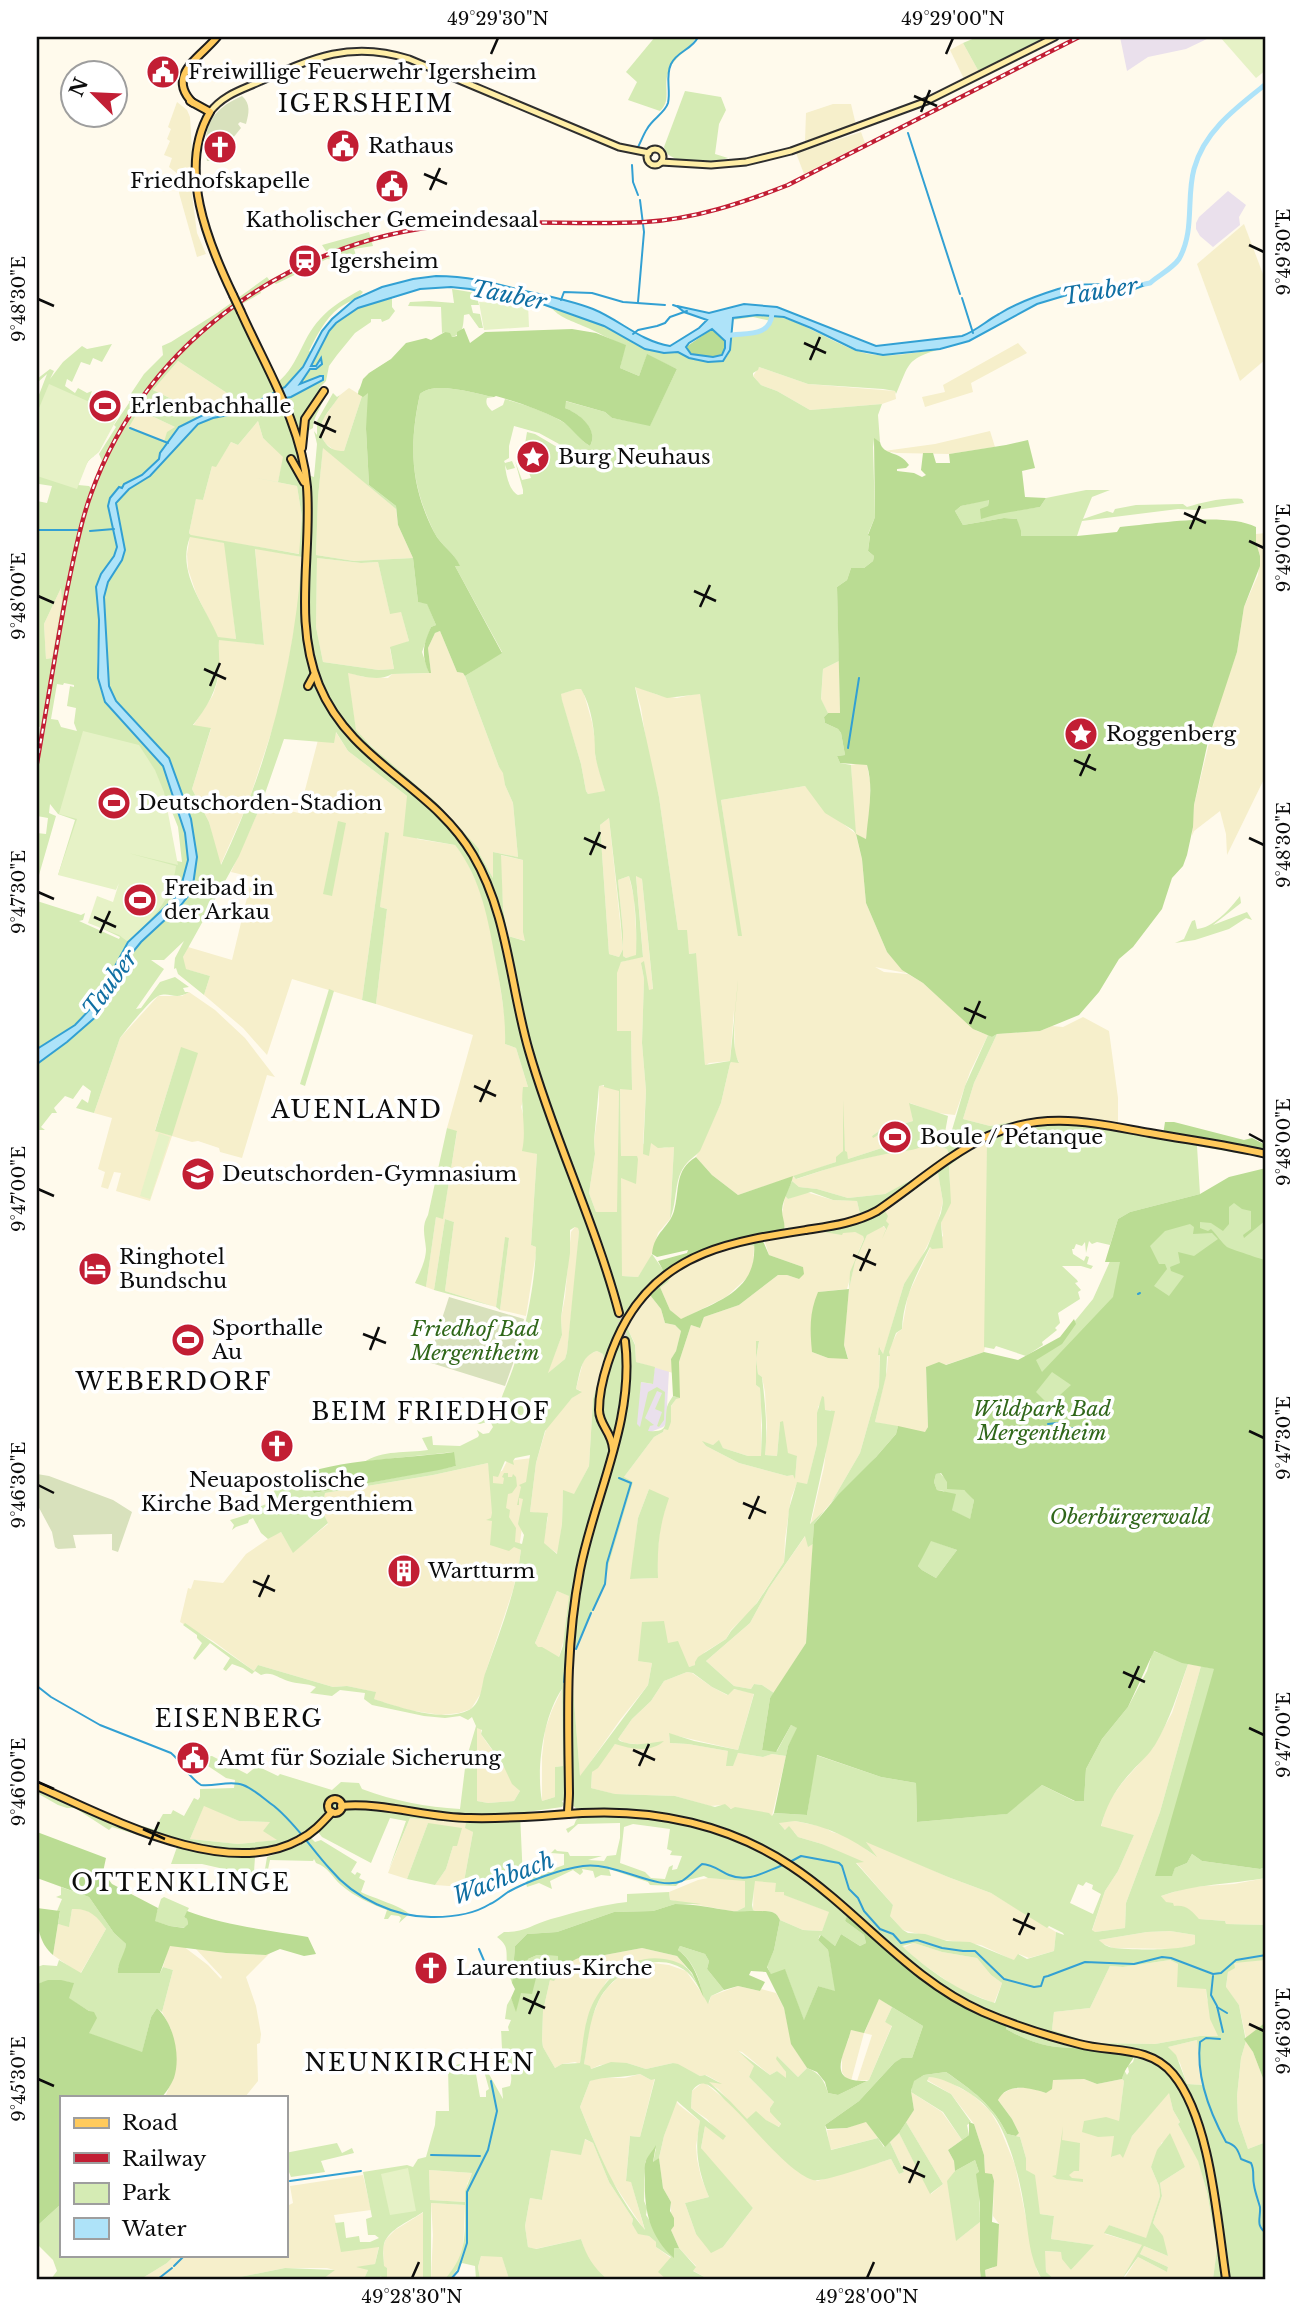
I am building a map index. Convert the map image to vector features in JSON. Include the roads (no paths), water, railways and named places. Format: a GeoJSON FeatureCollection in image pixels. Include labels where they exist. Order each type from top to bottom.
{"type":"FeatureCollection","features":[{"type":"Feature","properties":{"kind":"main road"},"geometry":{"type":"LineString","coordinates":[[209,114],[190,101],[183,86],[190,63],[217,37]]}},
{"type":"Feature","properties":{"kind":"main road"},"geometry":{"type":"LineString","coordinates":[[619,1313],[536,1073],[519,1014],[496,908],[484,875],[472,852],[445,817],[353,739],[331,708],[314,673],[307,648],[305,621],[307,488],[301,453],[285,409],[213,250],[202,214],[197,173],[200,136],[209,114],[216,105],[233,93],[311,59],[340,52],[377,51],[409,59],[633,151],[648,155],[656,150],[662,159],[673,162],[711,165],[746,162],[791,150],[927,101],[1055,37]]}},
{"type":"Feature","properties":{"kind":"main road"},"geometry":{"type":"LineString","coordinates":[[190,101],[203,107],[209,114]]}},
{"type":"Feature","properties":{"kind":"main road"},"geometry":{"type":"LineString","coordinates":[[203,107],[216,105]]}},
{"type":"Feature","properties":{"kind":"main road"},"geometry":{"type":"LineString","coordinates":[[648,155],[653,165],[662,159]]}},
{"type":"Feature","properties":{"kind":"main road"},"geometry":{"type":"LineString","coordinates":[[301,453],[305,419],[324,391]]}},
{"type":"Feature","properties":{"kind":"main road"},"geometry":{"type":"LineString","coordinates":[[291,459],[307,488]]}},
{"type":"Feature","properties":{"kind":"main road"},"geometry":{"type":"LineString","coordinates":[[308,687],[314,673]]}},
{"type":"Feature","properties":{"kind":"main road"},"geometry":{"type":"LineString","coordinates":[[613,1449],[612,1439],[599,1413],[607,1367],[617,1338],[648,1291],[667,1273],[692,1258],[749,1239],[843,1223],[869,1215],[968,1147],[1001,1131],[1042,1121],[1084,1121],[1266,1154]]}},
{"type":"Feature","properties":{"kind":"main road"},"geometry":{"type":"LineString","coordinates":[[569,1814],[567,1684],[571,1626],[584,1552],[622,1416],[628,1372],[625,1341]]}},
{"type":"Feature","properties":{"kind":"main road"},"geometry":{"type":"LineString","coordinates":[[606,1425],[616,1424],[622,1416]]}},
{"type":"Feature","properties":{"kind":"main road"},"geometry":{"type":"LineString","coordinates":[[606,1425],[618,1433]]}},
{"type":"Feature","properties":{"kind":"main road"},"geometry":{"type":"LineString","coordinates":[[37,1786],[114,1822],[173,1842],[242,1852],[290,1844],[319,1826],[341,1806]]}},
{"type":"Feature","properties":{"kind":"main road"},"geometry":{"type":"LineString","coordinates":[[332,1812],[328,1807],[330,1800],[337,1799],[341,1806]]}},
{"type":"Feature","properties":{"kind":"main road"},"geometry":{"type":"LineString","coordinates":[[570,1803],[584,1813]]}},
{"type":"Feature","properties":{"kind":"main road"},"geometry":{"type":"LineString","coordinates":[[559,1815],[565,1812],[570,1803]]}},
{"type":"Feature","properties":{"kind":"main road"},"geometry":{"type":"LineString","coordinates":[[341,1806],[368,1805],[468,1818],[584,1813],[641,1815],[686,1820],[751,1843],[787,1863],[835,1899],[912,1967],[963,2003],[1076,2043],[1147,2055],[1168,2069],[1184,2092],[1205,2144],[1226,2279]]}},
{"type":"Feature","properties":{"kind":"water"},"geometry":{"type":"Polygon","coordinates":[[[436,276],[468,278],[566,300],[593,309],[649,340],[670,346],[707,320],[684,312],[677,306],[709,313],[744,304],[777,307],[876,346],[962,336],[1020,303],[1069,286],[1150,283],[1127,292],[1067,295],[1037,304],[969,341],[940,349],[883,355],[856,350],[784,317],[757,315],[733,318],[730,350],[723,361],[708,362],[689,358],[678,352],[664,353],[645,349],[604,326],[531,300],[504,298],[451,287],[420,289],[358,308],[336,323],[311,366],[316,366],[321,358],[322,364],[316,369],[310,369],[300,384],[320,376],[323,376],[323,380],[265,408],[213,418],[198,424],[150,476],[129,489],[116,503],[125,550],[108,582],[104,597],[109,686],[116,701],[169,758],[191,819],[197,857],[192,891],[132,953],[99,1014],[37,1064],[37,1049],[75,1025],[94,1005],[128,942],[175,898],[180,890],[188,860],[185,833],[163,766],[105,702],[98,678],[99,620],[96,587],[117,547],[108,506],[110,498],[119,487],[122,488],[124,484],[142,475],[159,459],[160,453],[179,427],[217,408],[255,403],[285,387],[303,367],[322,331],[355,299],[382,287],[436,276]],[[712,329],[686,347],[691,354],[713,357],[722,355],[725,341],[712,329]]]}},
{"type":"Feature","properties":{"kind":"waterway"},"geometry":{"type":"LineString","coordinates":[[637,149],[649,125],[668,103],[668,74],[671,64],[698,37]]}},
{"type":"Feature","properties":{"kind":"waterway","name":"Tauber"},"geometry":{"type":"LineString","coordinates":[[1145,284],[1173,266],[1184,248],[1189,226],[1194,169],[1205,143],[1223,121],[1266,84]]}},
{"type":"Feature","properties":{"kind":"waterway"},"geometry":{"type":"LineString","coordinates":[[908,133],[960,294]]}},
{"type":"Feature","properties":{"kind":"waterway"},"geometry":{"type":"LineString","coordinates":[[632,165],[633,182],[638,195]]}},
{"type":"Feature","properties":{"kind":"waterway"},"geometry":{"type":"LineString","coordinates":[[638,302],[644,232],[640,200]]}},
{"type":"Feature","properties":{"kind":"waterway"},"geometry":{"type":"LineString","coordinates":[[561,300],[564,292],[592,293],[623,302],[665,305]]}},
{"type":"Feature","properties":{"kind":"waterway"},"geometry":{"type":"LineString","coordinates":[[962,298],[973,333]]}},
{"type":"Feature","properties":{"kind":"waterway"},"geometry":{"type":"LineString","coordinates":[[673,305],[679,307]]}},
{"type":"Feature","properties":{"kind":"waterway"},"geometry":{"type":"LineString","coordinates":[[633,334],[638,330],[665,323],[670,317],[687,311]]}},
{"type":"Feature","properties":{"kind":"waterway"},"geometry":{"type":"LineString","coordinates":[[727,336],[761,331],[767,327],[772,313]]}},
{"type":"Feature","properties":{"kind":"waterway"},"geometry":{"type":"LineString","coordinates":[[130,428],[168,443]]}},
{"type":"Feature","properties":{"kind":"waterway"},"geometry":{"type":"LineString","coordinates":[[90,531],[114,529]]}},
{"type":"Feature","properties":{"kind":"waterway"},"geometry":{"type":"LineString","coordinates":[[37,530],[78,530]]}},
{"type":"Feature","properties":{"kind":"waterway"},"geometry":{"type":"LineString","coordinates":[[848,748],[859,678]]}},
{"type":"Feature","properties":{"kind":"waterway"},"geometry":{"type":"LineString","coordinates":[[1048,1424],[1058,1423],[1062,1430],[1078,1430]]}},
{"type":"Feature","properties":{"kind":"waterway"},"geometry":{"type":"LineString","coordinates":[[593,1610],[605,1584],[607,1563],[631,1483],[619,1478]]}},
{"type":"Feature","properties":{"kind":"waterway"},"geometry":{"type":"LineString","coordinates":[[576,1649],[591,1613]]}},
{"type":"Feature","properties":{"kind":"waterway"},"geometry":{"type":"LineString","coordinates":[[564,1682],[570,1619]]}},
{"type":"Feature","properties":{"kind":"waterway","name":"Wachbach"},"geometry":{"type":"LineString","coordinates":[[37,1686],[100,1725],[171,1753],[201,1785],[233,1783],[251,1789],[282,1813],[330,1869],[351,1889],[377,1904],[405,1914],[441,1917],[470,1913],[535,1880],[583,1866],[608,1868],[660,1883],[672,1883],[682,1881],[702,1864],[743,1878],[756,1876],[783,1865]]}},
{"type":"Feature","properties":{"kind":"waterway","name":"Wachbach"},"geometry":{"type":"LineString","coordinates":[[788,1863],[801,1856],[839,1863],[849,1889],[858,1898],[864,1911],[880,1929],[893,1934],[901,1943],[917,1940],[942,1948],[975,1951],[1004,1979],[1034,1987],[1041,1986],[1044,1977],[1085,1962],[1134,1964],[1162,1957],[1213,1974],[1221,1973],[1236,1960],[1266,1955]]}},
{"type":"Feature","properties":{"kind":"waterway"},"geometry":{"type":"LineString","coordinates":[[479,1949],[485,1963],[482,1976]]}},
{"type":"Feature","properties":{"kind":"waterway"},"geometry":{"type":"LineString","coordinates":[[1213,1976],[1211,1995],[1217,2006],[1223,2032]]}},
{"type":"Feature","properties":{"kind":"waterway"},"geometry":{"type":"LineString","coordinates":[[1217,2007],[1227,2013]]}},
{"type":"Feature","properties":{"kind":"waterway"},"geometry":{"type":"LineString","coordinates":[[1220,2039],[1206,2038],[1200,2042],[1202,2081],[1226,2142],[1236,2148],[1241,2159],[1251,2163],[1260,2207],[1260,2224],[1266,2233]]}},
{"type":"Feature","properties":{"kind":"waterway"},"geometry":{"type":"LineString","coordinates":[[451,2279],[458,2271],[467,2243],[467,2192],[488,2150],[497,2111],[491,2081]]}},
{"type":"Feature","properties":{"kind":"waterway"},"geometry":{"type":"LineString","coordinates":[[431,2155],[480,2156]]}},
{"type":"Feature","properties":{"kind":"waterway"},"geometry":{"type":"LineString","coordinates":[[290,2181],[361,2171]]}},
{"type":"Feature","properties":{"kind":"waterway"},"geometry":{"type":"LineString","coordinates":[[174,2266],[184,2256]]}},
{"type":"Feature","properties":{"kind":"waterway"},"geometry":{"type":"LineString","coordinates":[[158,2279],[172,2268]]}},
{"type":"Feature","properties":{"kind":"tunnel"},"geometry":{"type":"LineString","coordinates":[[619,1313],[625,1341]]}},
{"type":"Feature","properties":{"kind":"railway"},"geometry":{"type":"LineString","coordinates":[[37,763],[67,590],[91,494],[116,438],[150,387],[190,342],[237,304],[289,272],[345,248],[403,232],[487,223],[645,222],[700,214],[736,204],[788,185],[1079,37]]}},
{"type":"Feature","properties":{"kind":"place","name":"Freiwillige Feuerwehr Igersheim"},"geometry":{"type":"Point","coordinates":[163,72]}},
{"type":"Feature","properties":{"kind":"place","name":"Rathaus"},"geometry":{"type":"Point","coordinates":[343,146]}},
{"type":"Feature","properties":{"kind":"place","name":"Friedhofskapelle"},"geometry":{"type":"Point","coordinates":[220,147]}},
{"type":"Feature","properties":{"kind":"place","name":"Katholischer Gemeindesaal"},"geometry":{"type":"Point","coordinates":[392,186]}},
{"type":"Feature","properties":{"kind":"place","name":"Igersheim"},"geometry":{"type":"Point","coordinates":[305,261]}},
{"type":"Feature","properties":{"kind":"place","name":"Erlenbachhalle"},"geometry":{"type":"Point","coordinates":[105,406]}},
{"type":"Feature","properties":{"kind":"place","name":"Burg Neuhaus"},"geometry":{"type":"Point","coordinates":[533,457]}},
{"type":"Feature","properties":{"kind":"place","name":"Roggenberg"},"geometry":{"type":"Point","coordinates":[1081,734]}},
{"type":"Feature","properties":{"kind":"place","name":"Deutschorden-Stadion"},"geometry":{"type":"Point","coordinates":[114,803]}},
{"type":"Feature","properties":{"kind":"place","name":"Freibad in der Arkau"},"geometry":{"type":"Point","coordinates":[140,900]}},
{"type":"Feature","properties":{"kind":"place","name":"Boule / Pétanque"},"geometry":{"type":"Point","coordinates":[895,1137]}},
{"type":"Feature","properties":{"kind":"place","name":"Deutschorden-Gymnasium"},"geometry":{"type":"Point","coordinates":[198,1174]}},
{"type":"Feature","properties":{"kind":"place","name":"Ringhotel Bundschu"},"geometry":{"type":"Point","coordinates":[95,1269]}},
{"type":"Feature","properties":{"kind":"place","name":"Sporthalle Au"},"geometry":{"type":"Point","coordinates":[188,1340]}},
{"type":"Feature","properties":{"kind":"place","name":"Neuapostolische Kirche Bad Mergenthiem"},"geometry":{"type":"Point","coordinates":[277,1446]}},
{"type":"Feature","properties":{"kind":"place","name":"Wartturm"},"geometry":{"type":"Point","coordinates":[404,1571]}},
{"type":"Feature","properties":{"kind":"place","name":"Amt für Soziale Sicherung"},"geometry":{"type":"Point","coordinates":[193,1758]}},
{"type":"Feature","properties":{"kind":"place","name":"Laurentius-Kirche"},"geometry":{"type":"Point","coordinates":[431,1968]}},
{"type":"Feature","properties":{"kind":"district","name":"IGERSHEIM"},"geometry":{"type":"Point","coordinates":[366,103]}},
{"type":"Feature","properties":{"kind":"district","name":"AUENLAND"},"geometry":{"type":"Point","coordinates":[357,1109]}},
{"type":"Feature","properties":{"kind":"district","name":"WEBERDORF"},"geometry":{"type":"Point","coordinates":[174,1381]}},
{"type":"Feature","properties":{"kind":"district","name":"BEIM FRIEDHOF"},"geometry":{"type":"Point","coordinates":[431,1412]}},
{"type":"Feature","properties":{"kind":"district","name":"EISENBERG"},"geometry":{"type":"Point","coordinates":[239,1719]}},
{"type":"Feature","properties":{"kind":"district","name":"OTTENKLINGE"},"geometry":{"type":"Point","coordinates":[181,1883]}},
{"type":"Feature","properties":{"kind":"district","name":"NEUNKIRCHEN"},"geometry":{"type":"Point","coordinates":[420,2062]}},
{"type":"Feature","properties":{"kind":"park label","name":"Friedhof Bad Mergentheim"},"geometry":{"type":"Point","coordinates":[475,1341]}},
{"type":"Feature","properties":{"kind":"park label","name":"Wildpark Bad Mergentheim"},"geometry":{"type":"Point","coordinates":[1042,1421]}},
{"type":"Feature","properties":{"kind":"park label","name":"Oberbürgerwald"},"geometry":{"type":"Point","coordinates":[1130,1517]}}]}
